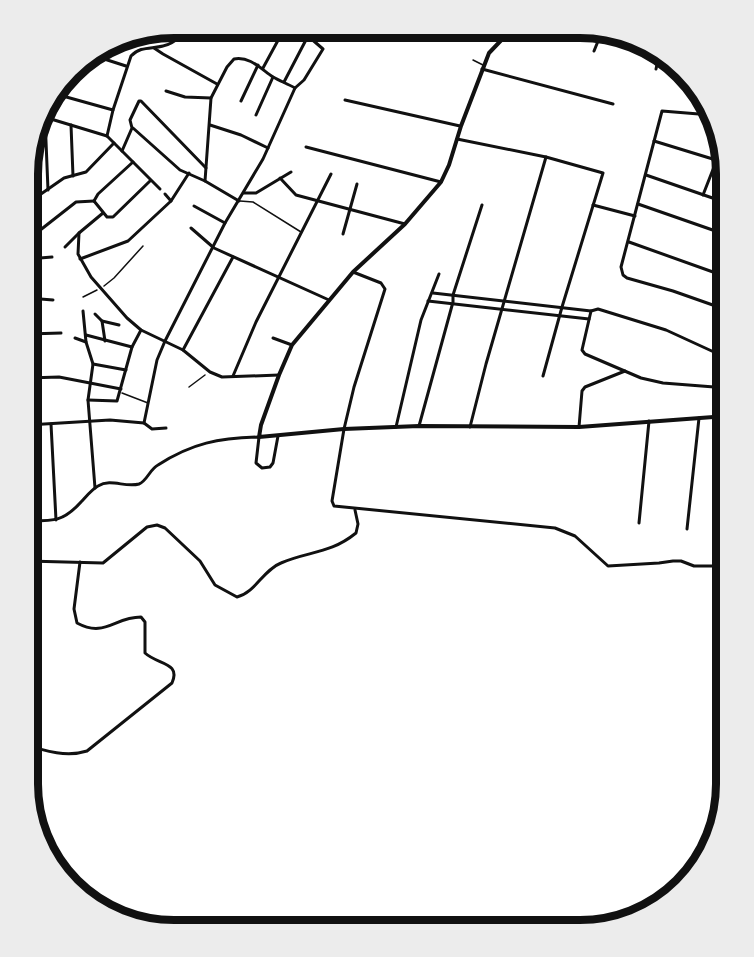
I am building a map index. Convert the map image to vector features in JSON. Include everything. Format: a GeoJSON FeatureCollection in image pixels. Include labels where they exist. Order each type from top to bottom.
{"type":"FeatureCollection","features":[{"type":"Feature","properties":{"kind":"street"},"geometry":{"type":"LineString","coordinates":[[107,136],[112,110],[126,66],[135,52],[164,46],[179,38]]}},
{"type":"Feature","properties":{"kind":"street"},"geometry":{"type":"LineString","coordinates":[[263,68],[279,38]]}},
{"type":"Feature","properties":{"kind":"street"},"geometry":{"type":"LineString","coordinates":[[284,82],[307,38]]}},
{"type":"Feature","properties":{"kind":"street"},"geometry":{"type":"LineString","coordinates":[[144,423],[157,360],[165,341],[225,223],[268,148],[296,88],[304,80],[323,49],[310,38]]}},
{"type":"Feature","properties":{"kind":"street"},"geometry":{"type":"LineString","coordinates":[[278,436],[273,463],[266,468],[259,467],[256,463],[261,425],[292,345],[353,272],[405,224],[441,182],[483,67],[495,45],[502,38]]}},
{"type":"Feature","properties":{"kind":"street"},"geometry":{"type":"LineString","coordinates":[[594,51],[599,39]]}},
{"type":"Feature","properties":{"kind":"street"},"geometry":{"type":"LineString","coordinates":[[154,48],[218,84]]}},
{"type":"Feature","properties":{"kind":"street"},"geometry":{"type":"LineString","coordinates":[[102,58],[126,66]]}},
{"type":"Feature","properties":{"kind":"street"},"geometry":{"type":"LineString","coordinates":[[206,181],[211,98],[227,67],[234,59],[240,58],[258,65],[273,77],[296,88]]}},
{"type":"Feature","properties":{"kind":"street"},"geometry":{"type":"LineString","coordinates":[[656,69],[658,61]]}},
{"type":"Feature","properties":{"kind":"street"},"geometry":{"type":"LineString","coordinates":[[242,101],[258,65]]}},
{"type":"Feature","properties":{"kind":"street"},"geometry":{"type":"LineString","coordinates":[[483,67],[613,104]]}},
{"type":"Feature","properties":{"kind":"street"},"geometry":{"type":"LineString","coordinates":[[256,115],[273,77]]}},
{"type":"Feature","properties":{"kind":"street"},"geometry":{"type":"LineString","coordinates":[[166,91],[185,97],[211,98]]}},
{"type":"Feature","properties":{"kind":"street"},"geometry":{"type":"LineString","coordinates":[[62,96],[112,110]]}},
{"type":"Feature","properties":{"kind":"street"},"geometry":{"type":"LineString","coordinates":[[345,100],[461,126]]}},
{"type":"Feature","properties":{"kind":"street"},"geometry":{"type":"LineString","coordinates":[[207,169],[139,101],[130,120],[132,128],[180,170],[189,172],[239,201]]}},
{"type":"Feature","properties":{"kind":"street"},"geometry":{"type":"LineString","coordinates":[[703,114],[662,111],[621,267],[623,275],[627,278],[716,306]]}},
{"type":"Feature","properties":{"kind":"street"},"geometry":{"type":"LineString","coordinates":[[49,119],[107,136],[160,189]]}},
{"type":"Feature","properties":{"kind":"street"},"geometry":{"type":"LineString","coordinates":[[70,125],[74,176]]}},
{"type":"Feature","properties":{"kind":"street"},"geometry":{"type":"LineString","coordinates":[[210,125],[241,135],[268,148]]}},
{"type":"Feature","properties":{"kind":"street"},"geometry":{"type":"LineString","coordinates":[[122,151],[132,128]]}},
{"type":"Feature","properties":{"kind":"street"},"geometry":{"type":"LineString","coordinates":[[44,133],[48,190]]}},
{"type":"Feature","properties":{"kind":"street"},"geometry":{"type":"LineString","coordinates":[[456,140],[546,157],[603,172],[543,376]]}},
{"type":"Feature","properties":{"kind":"street"},"geometry":{"type":"LineString","coordinates":[[654,141],[715,160]]}},
{"type":"Feature","properties":{"kind":"street"},"geometry":{"type":"LineString","coordinates":[[38,196],[64,178],[86,172],[114,143]]}},
{"type":"Feature","properties":{"kind":"street"},"geometry":{"type":"LineString","coordinates":[[306,147],[441,182]]}},
{"type":"Feature","properties":{"kind":"street"},"geometry":{"type":"LineString","coordinates":[[470,427],[546,157]]}},
{"type":"Feature","properties":{"kind":"street"},"geometry":{"type":"LineString","coordinates":[[94,201],[98,194],[133,162]]}},
{"type":"Feature","properties":{"kind":"street"},"geometry":{"type":"LineString","coordinates":[[703,195],[715,162]]}},
{"type":"Feature","properties":{"kind":"street"},"geometry":{"type":"LineString","coordinates":[[80,259],[128,241],[171,201],[189,172]]}},
{"type":"Feature","properties":{"kind":"street"},"geometry":{"type":"LineString","coordinates":[[243,193],[256,193],[291,172]]}},
{"type":"Feature","properties":{"kind":"street"},"geometry":{"type":"LineString","coordinates":[[233,376],[256,322],[332,174]]}},
{"type":"Feature","properties":{"kind":"street"},"geometry":{"type":"LineString","coordinates":[[646,175],[716,199]]}},
{"type":"Feature","properties":{"kind":"street"},"geometry":{"type":"LineString","coordinates":[[280,178],[296,195],[405,224]]}},
{"type":"Feature","properties":{"kind":"street"},"geometry":{"type":"LineString","coordinates":[[94,201],[106,217],[113,217],[150,180]]}},
{"type":"Feature","properties":{"kind":"street"},"geometry":{"type":"LineString","coordinates":[[343,234],[357,184]]}},
{"type":"Feature","properties":{"kind":"street"},"geometry":{"type":"LineString","coordinates":[[165,194],[171,201]]}},
{"type":"Feature","properties":{"kind":"street"},"geometry":{"type":"LineString","coordinates":[[38,231],[76,202],[94,201]]}},
{"type":"Feature","properties":{"kind":"street"},"geometry":{"type":"LineString","coordinates":[[638,204],[716,231]]}},
{"type":"Feature","properties":{"kind":"street"},"geometry":{"type":"LineString","coordinates":[[418,426],[453,302],[453,294],[482,205]]}},
{"type":"Feature","properties":{"kind":"street"},"geometry":{"type":"LineString","coordinates":[[593,205],[635,216]]}},
{"type":"Feature","properties":{"kind":"street"},"geometry":{"type":"LineString","coordinates":[[194,206],[225,223]]}},
{"type":"Feature","properties":{"kind":"street"},"geometry":{"type":"LineString","coordinates":[[65,247],[103,213]]}},
{"type":"Feature","properties":{"kind":"street"},"geometry":{"type":"LineString","coordinates":[[191,228],[214,248],[329,300]]}},
{"type":"Feature","properties":{"kind":"street"},"geometry":{"type":"LineString","coordinates":[[79,233],[80,259],[100,289],[141,330],[183,350],[210,372],[222,377],[279,375]]}},
{"type":"Feature","properties":{"kind":"street"},"geometry":{"type":"LineString","coordinates":[[629,242],[716,273]]}},
{"type":"Feature","properties":{"kind":"street"},"geometry":{"type":"LineString","coordinates":[[183,350],[233,257]]}},
{"type":"Feature","properties":{"kind":"street"},"geometry":{"type":"LineString","coordinates":[[38,259],[52,258]]}},
{"type":"Feature","properties":{"kind":"street"},"geometry":{"type":"LineString","coordinates":[[353,272],[381,283],[385,289],[354,387],[344,429],[332,501],[334,506],[355,510],[555,528],[575,536],[608,566],[681,561],[694,566],[716,567]]}},
{"type":"Feature","properties":{"kind":"street"},"geometry":{"type":"LineString","coordinates":[[396,427],[420,320],[439,274]]}},
{"type":"Feature","properties":{"kind":"street"},"geometry":{"type":"LineString","coordinates":[[433,293],[591,311],[598,309],[666,330],[716,353]]}},
{"type":"Feature","properties":{"kind":"street"},"geometry":{"type":"LineString","coordinates":[[38,299],[53,300]]}},
{"type":"Feature","properties":{"kind":"street"},"geometry":{"type":"LineString","coordinates":[[428,301],[589,319]]}},
{"type":"Feature","properties":{"kind":"street"},"geometry":{"type":"LineString","coordinates":[[83,311],[86,342],[93,364],[88,400],[88,421],[95,488]]}},
{"type":"Feature","properties":{"kind":"street"},"geometry":{"type":"LineString","coordinates":[[591,311],[583,352],[625,371],[663,383],[716,387]]}},
{"type":"Feature","properties":{"kind":"street"},"geometry":{"type":"LineString","coordinates":[[95,314],[102,321],[119,325]]}},
{"type":"Feature","properties":{"kind":"street"},"geometry":{"type":"LineString","coordinates":[[102,321],[105,341]]}},
{"type":"Feature","properties":{"kind":"street"},"geometry":{"type":"LineString","coordinates":[[88,400],[117,401],[132,347],[141,330]]}},
{"type":"Feature","properties":{"kind":"street"},"geometry":{"type":"LineString","coordinates":[[38,334],[61,333]]}},
{"type":"Feature","properties":{"kind":"street"},"geometry":{"type":"LineString","coordinates":[[86,335],[132,347]]}},
{"type":"Feature","properties":{"kind":"street"},"geometry":{"type":"LineString","coordinates":[[75,338],[86,342]]}},
{"type":"Feature","properties":{"kind":"street"},"geometry":{"type":"LineString","coordinates":[[273,338],[292,345]]}},
{"type":"Feature","properties":{"kind":"street"},"geometry":{"type":"LineString","coordinates":[[93,364],[126,370]]}},
{"type":"Feature","properties":{"kind":"street"},"geometry":{"type":"LineString","coordinates":[[579,427],[582,391],[585,387],[625,371]]}},
{"type":"Feature","properties":{"kind":"street"},"geometry":{"type":"LineString","coordinates":[[38,378],[59,377],[120,391]]}},
{"type":"Feature","properties":{"kind":"street"},"geometry":{"type":"LineString","coordinates":[[38,521],[63,519],[95,488],[108,482],[137,484],[144,481],[154,467],[187,448],[216,440],[344,429],[418,426],[579,427],[716,417]]}},
{"type":"Feature","properties":{"kind":"street"},"geometry":{"type":"LineString","coordinates":[[687,529],[699,418]]}},
{"type":"Feature","properties":{"kind":"street"},"geometry":{"type":"LineString","coordinates":[[38,425],[110,420],[144,423],[152,429],[166,428]]}},
{"type":"Feature","properties":{"kind":"street"},"geometry":{"type":"LineString","coordinates":[[639,523],[649,421]]}},
{"type":"Feature","properties":{"kind":"street"},"geometry":{"type":"LineString","coordinates":[[51,424],[56,520]]}},
{"type":"Feature","properties":{"kind":"street"},"geometry":{"type":"LineString","coordinates":[[38,561],[103,563],[147,527],[157,525],[165,528],[200,561],[215,585],[237,597],[246,594],[265,574],[280,563],[317,553],[345,542],[356,533],[358,524],[355,510]]}},
{"type":"Feature","properties":{"kind":"street"},"geometry":{"type":"LineString","coordinates":[[38,750],[43,752],[78,754],[87,751],[172,683],[175,677],[173,667],[152,659],[145,653],[145,622],[141,617],[132,617],[99,629],[89,629],[77,623],[74,609],[80,562]]}},
{"type":"Feature","properties":{"kind":"lane"},"geometry":{"type":"LineString","coordinates":[[473,60],[483,67]]}},
{"type":"Feature","properties":{"kind":"lane"},"geometry":{"type":"LineString","coordinates":[[239,201],[253,202],[301,232]]}},
{"type":"Feature","properties":{"kind":"lane"},"geometry":{"type":"LineString","coordinates":[[120,391],[149,404]]}},
{"type":"Feature","properties":{"kind":"path"},"geometry":{"type":"LineString","coordinates":[[83,297],[100,289],[114,278],[143,246]]}},
{"type":"Feature","properties":{"kind":"path"},"geometry":{"type":"LineString","coordinates":[[189,387],[210,372]]}}]}
